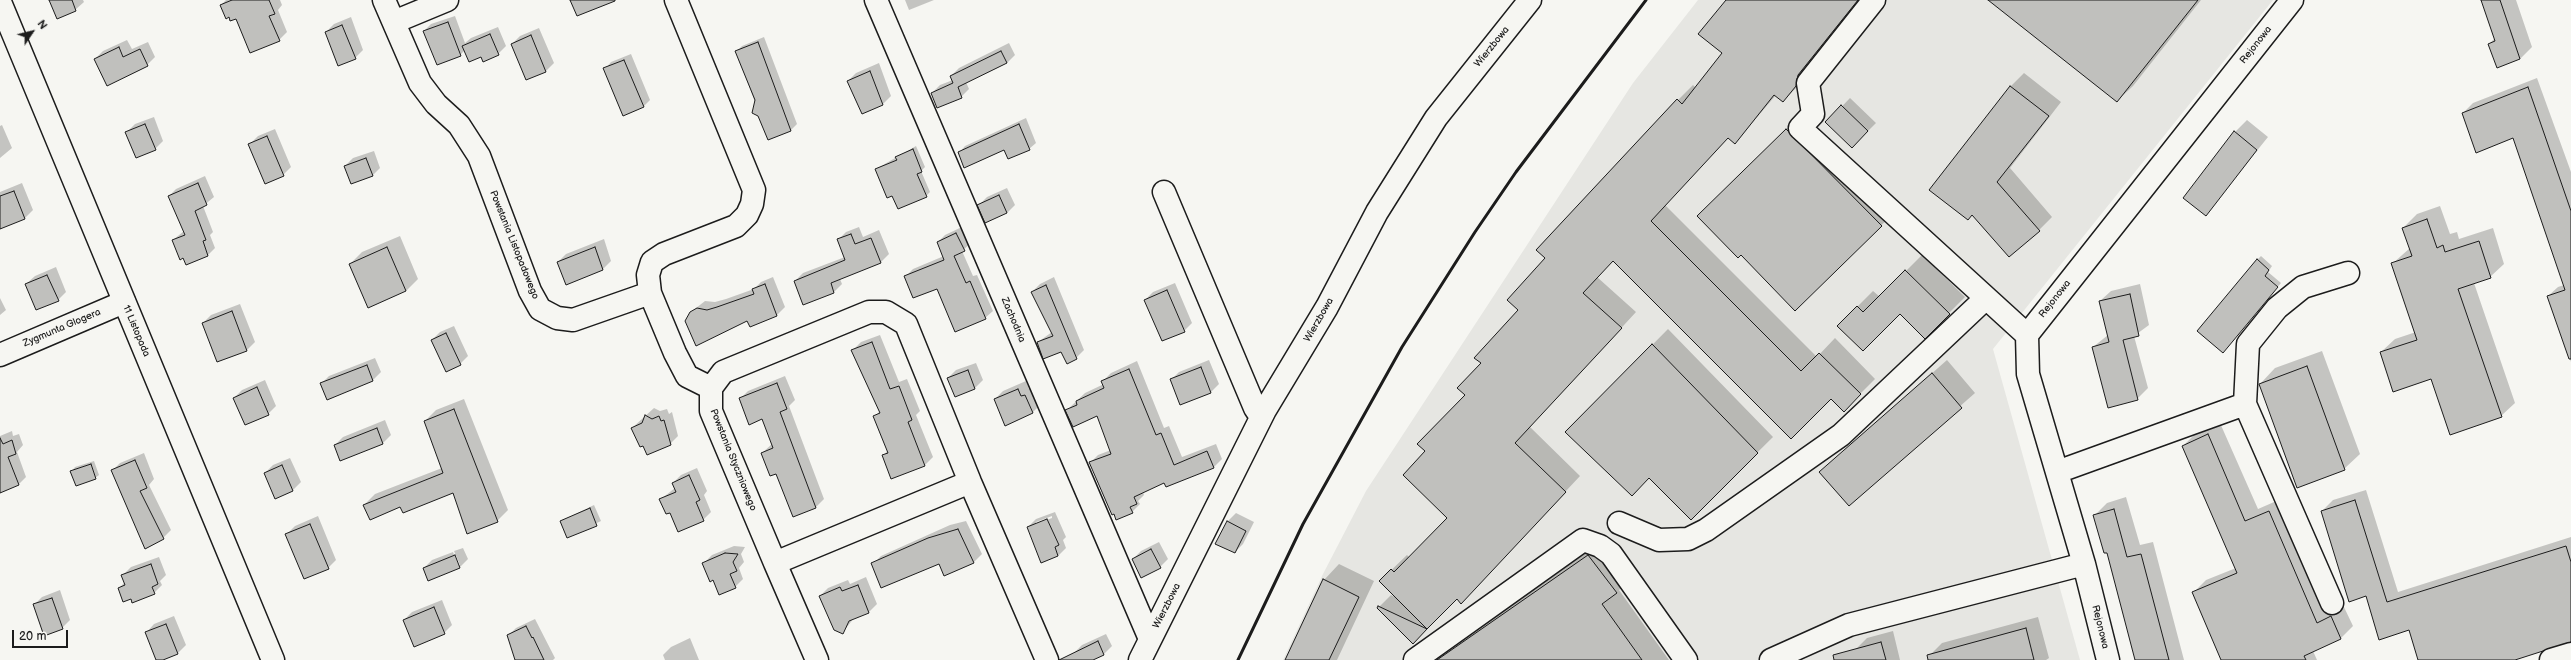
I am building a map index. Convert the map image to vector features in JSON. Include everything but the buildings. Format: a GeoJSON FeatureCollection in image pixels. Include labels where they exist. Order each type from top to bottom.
{"type":"FeatureCollection","features":[{"type":"Feature","properties":{"kind":"street","name":"Powstania Listopadowego"},"geometry":{"type":"LineString","coordinates":[[384,0],[420,84],[436,104],[459,125],[479,156],[530,291],[540,309],[557,318],[573,320],[650,292]]}},
{"type":"Feature","properties":{"kind":"street"},"geometry":{"type":"LineString","coordinates":[[394,22],[447,0]]}},
{"type":"Feature","properties":{"kind":"street"},"geometry":{"type":"LineString","coordinates":[[676,0],[754,190],[752,204],[747,216],[736,226],[664,254],[652,262],[648,275],[650,292],[674,353],[687,376],[711,388],[723,372],[869,312],[886,312],[906,324],[970,482],[1047,660]]}},
{"type":"Feature","properties":{"kind":"street","name":"Zachodnia"},"geometry":{"type":"LineString","coordinates":[[876,0],[1150,639]]}},
{"type":"Feature","properties":{"kind":"street","name":"Wierzbowa"},"geometry":{"type":"LineString","coordinates":[[1140,660],[1261,417],[1327,307],[1377,212],[1436,118],[1530,0]]}},
{"type":"Feature","properties":{"kind":"street"},"geometry":{"type":"LineString","coordinates":[[1874,0],[1808,83],[1813,114],[1800,128],[2027,335]]}},
{"type":"Feature","properties":{"kind":"street","name":"Rejonowa"},"geometry":{"type":"LineString","coordinates":[[2108,660],[2084,564],[2028,374],[2027,335],[2292,0]]}},
{"type":"Feature","properties":{"kind":"street","name":"11 Listopada"},"geometry":{"type":"LineString","coordinates":[[0,2],[273,660]]}},
{"type":"Feature","properties":{"kind":"street"},"geometry":{"type":"LineString","coordinates":[[1164,192],[1255,408],[1261,417]]}},
{"type":"Feature","properties":{"kind":"street"},"geometry":{"type":"LineString","coordinates":[[2332,603],[2245,404],[2248,344],[2276,308],[2303,287],[2348,273]]}},
{"type":"Feature","properties":{"kind":"street"},"geometry":{"type":"LineString","coordinates":[[1619,522],[1659,540],[1688,539],[1706,530],[1841,435],[1986,298]]}},
{"type":"Feature","properties":{"kind":"street","name":"Zygmunta Glogera"},"geometry":{"type":"LineString","coordinates":[[0,355],[124,302]]}},
{"type":"Feature","properties":{"kind":"street","name":"Powstania Styczniowego"},"geometry":{"type":"LineString","coordinates":[[711,388],[711,411],[817,660]]}},
{"type":"Feature","properties":{"kind":"street"},"geometry":{"type":"LineString","coordinates":[[2057,472],[2245,404]]}},
{"type":"Feature","properties":{"kind":"street"},"geometry":{"type":"LineString","coordinates":[[775,563],[970,482]]}},
{"type":"Feature","properties":{"kind":"street"},"geometry":{"type":"LineString","coordinates":[[1415,660],[1583,540],[1600,546],[1611,554],[1686,660]]}},
{"type":"Feature","properties":{"kind":"street"},"geometry":{"type":"LineString","coordinates":[[1771,660],[1849,625],[2084,564]]}},
{"type":"Feature","properties":{"kind":"street"},"geometry":{"type":"LineString","coordinates":[[2551,660],[2571,654]]}},
{"type":"Feature","properties":{"kind":"shaded area"},"geometry":{"type":"Polygon","coordinates":[[[1698,0],[2273,0],[1993,349],[2080,660],[1283,660],[1323,574],[1366,491],[1633,83],[1698,0]]]}},
{"type":"Feature","properties":{"kind":"railway"},"geometry":{"type":"LineString","coordinates":[[1238,660],[1303,524],[1402,347],[1475,232],[1516,172],[1646,0]]}}]}
